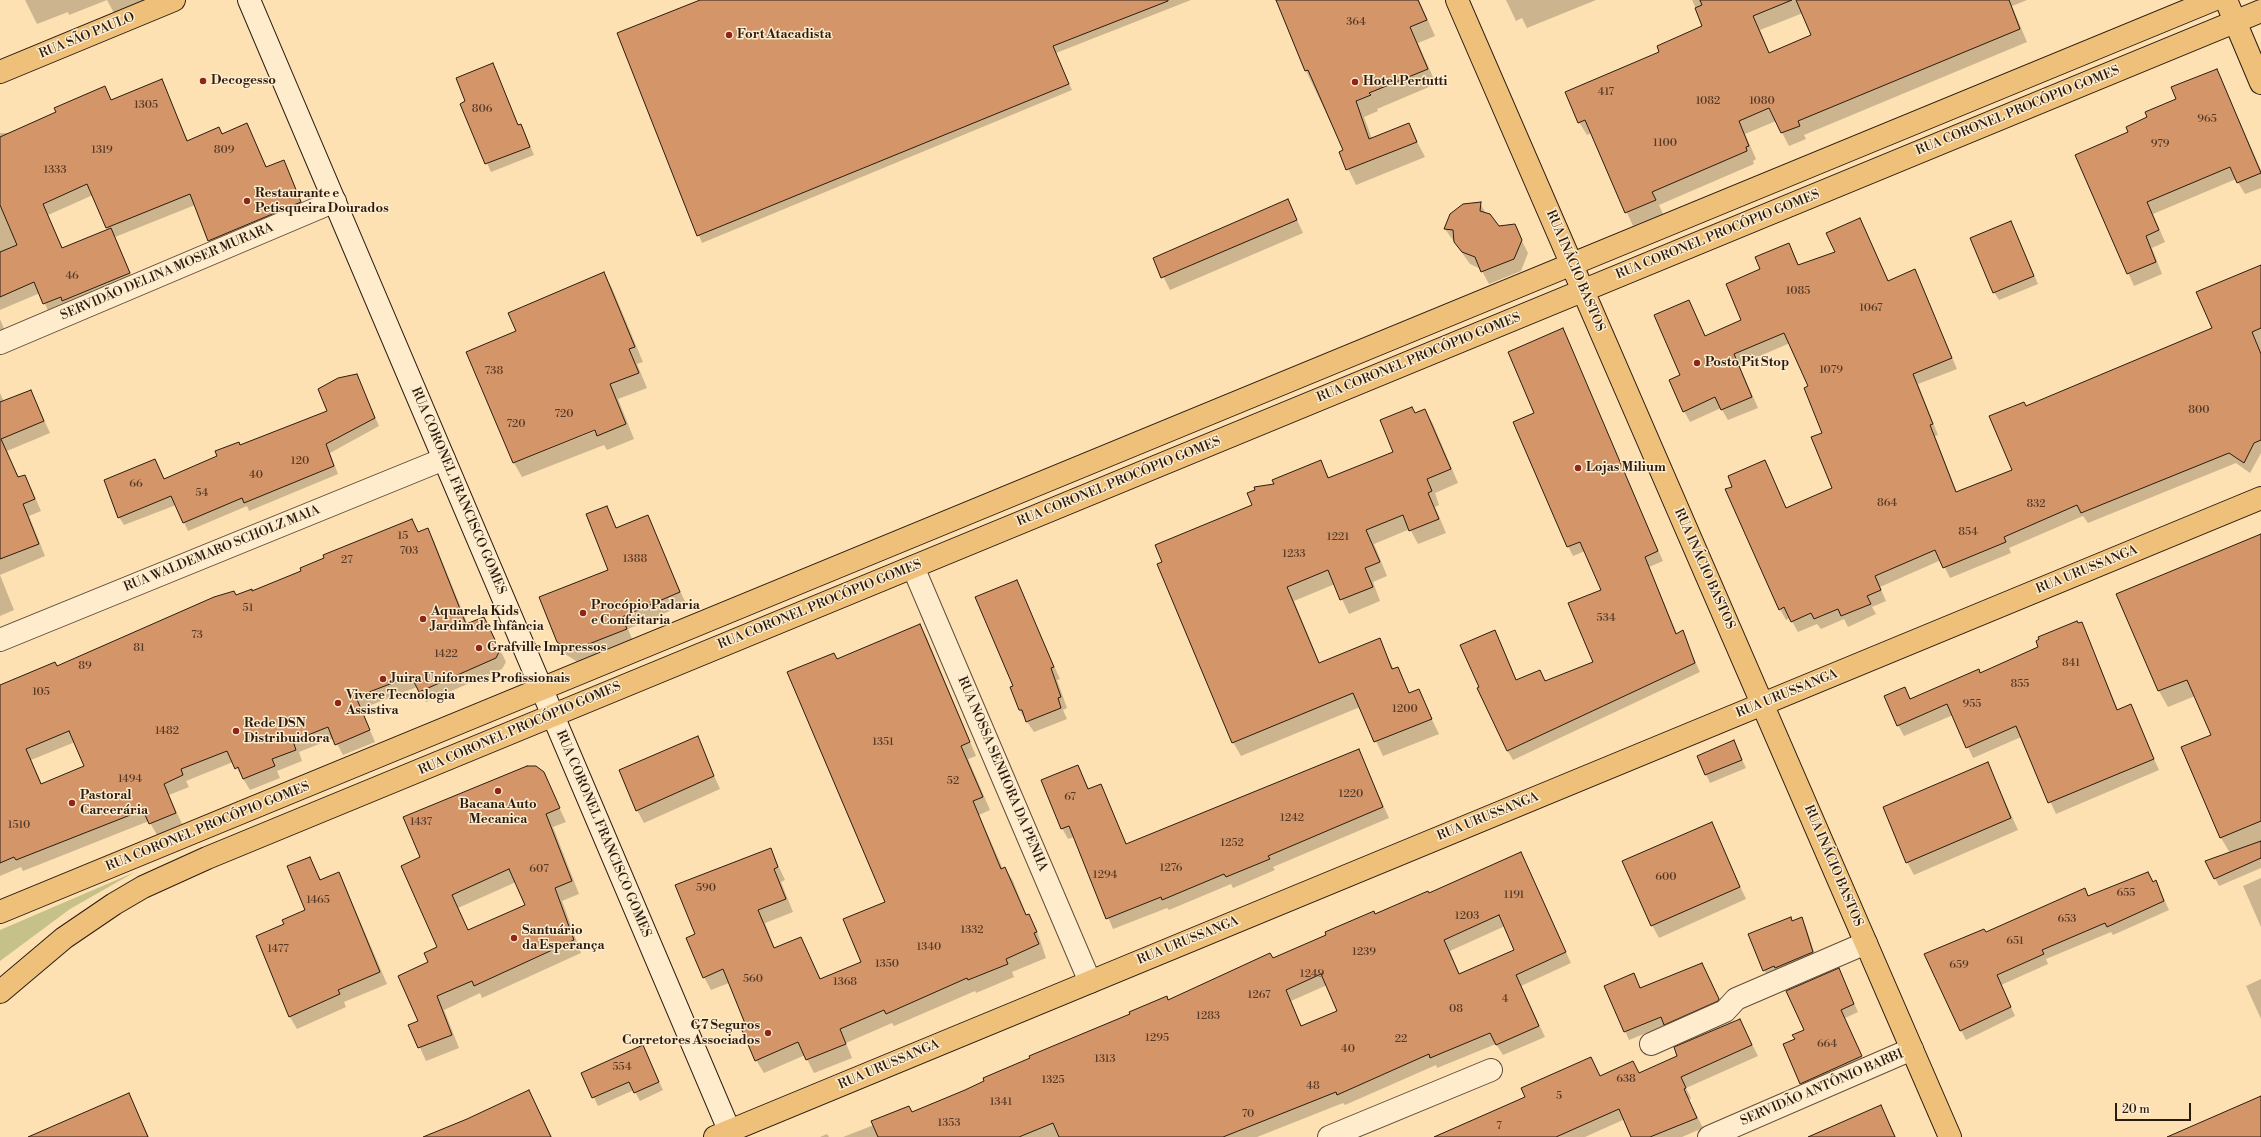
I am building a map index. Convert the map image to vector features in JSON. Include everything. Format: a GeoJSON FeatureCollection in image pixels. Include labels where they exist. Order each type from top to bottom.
{"type":"FeatureCollection","features":[{"type":"Feature","properties":{"kind":"main road","name":"RUA SÃO PAULO"},"geometry":{"type":"LineString","coordinates":[[0,72],[174,0]]}},
{"type":"Feature","properties":{"kind":"main road","name":"RUA INÁCIO BASTOS"},"geometry":{"type":"LineString","coordinates":[[1457,0],[1950,1137]]}},
{"type":"Feature","properties":{"kind":"main road","name":"RUA CORONEL PROCÓPIO GOMES"},"geometry":{"type":"LineString","coordinates":[[0,912],[2213,0]]}},
{"type":"Feature","properties":{"kind":"main road"},"geometry":{"type":"LineString","coordinates":[[2226,0],[2261,83]]}},
{"type":"Feature","properties":{"kind":"main road","name":"RUA CORONEL PROCÓPIO GOMES"},"geometry":{"type":"LineString","coordinates":[[0,992],[64,938],[114,904],[143,887],[207,858],[2261,11]]}},
{"type":"Feature","properties":{"kind":"main road","name":"RUA URUSSANGA"},"geometry":{"type":"LineString","coordinates":[[725,1135],[1090,982],[2261,498]]}},
{"type":"Feature","properties":{"kind":"street","name":"RUA CORONEL FRANCISCO GOMES"},"geometry":{"type":"LineString","coordinates":[[249,0],[541,688],[725,1135]]}},
{"type":"Feature","properties":{"kind":"street","name":"SERVIDÃO DELINA MOSER MURARA"},"geometry":{"type":"LineString","coordinates":[[0,343],[335,201]]}},
{"type":"Feature","properties":{"kind":"street","name":"RUA WALDEMARO SCHOLZ MAIA"},"geometry":{"type":"LineString","coordinates":[[0,640],[444,459]]}},
{"type":"Feature","properties":{"kind":"street","name":"RUA NOSSA SENHORA DA PENHA"},"geometry":{"type":"LineString","coordinates":[[913,567],[1090,982]]}},
{"type":"Feature","properties":{"kind":"street"},"geometry":{"type":"LineString","coordinates":[[1650,1044],[1725,1011],[1736,999],[1866,943]]}},
{"type":"Feature","properties":{"kind":"street","name":"SERVIDÃO ANTÔNIO BARBI"},"geometry":{"type":"LineString","coordinates":[[1709,1137],[1912,1049]]}},
{"type":"Feature","properties":{"kind":"street"},"geometry":{"type":"LineString","coordinates":[[1329,1137],[1491,1070]]}},
{"type":"Feature","properties":{"kind":"shaded area"},"geometry":{"type":"Polygon","coordinates":[[[135,872],[70,909],[0,961],[0,930],[135,872]]]}},
{"type":"Feature","properties":{"kind":"building"},"geometry":{"type":"Polygon","coordinates":[[[700,0],[1168,1],[1053,46],[1069,84],[697,236],[617,33],[700,0]]]}},
{"type":"Feature","properties":{"kind":"building"},"geometry":{"type":"Polygon","coordinates":[[[1276,0],[1418,0],[1427,20],[1410,27],[1428,69],[1369,93],[1371,95],[1356,101],[1369,139],[1409,123],[1417,142],[1346,170],[1339,152],[1343,150],[1308,70],[1305,71],[1276,0]]]}},
{"type":"Feature","properties":{"kind":"building"},"geometry":{"type":"Polygon","coordinates":[[[1700,0],[1792,0],[1753,16],[1769,53],[1811,35],[1796,0],[2009,0],[2020,29],[1798,121],[1800,126],[1781,133],[1769,108],[1739,121],[1749,146],[1746,147],[1747,151],[1652,192],[1656,200],[1625,213],[1585,120],[1578,123],[1565,92],[1659,52],[1657,46],[1702,26],[1695,8],[1702,5],[1700,0]]]}},
{"type":"Feature","properties":{"kind":"building"},"geometry":{"type":"Polygon","coordinates":[[[493,63],[518,125],[521,124],[530,147],[485,164],[460,104],[465,101],[456,78],[493,63]]]}},
{"type":"Feature","properties":{"kind":"building"},"geometry":{"type":"Polygon","coordinates":[[[2217,69],[2261,173],[2237,183],[2230,167],[2147,202],[2159,230],[2146,236],[2156,262],[2127,274],[2075,155],[2128,132],[2126,127],[2147,117],[2145,112],[2176,99],[2171,87],[2217,69]]]}},
{"type":"Feature","properties":{"kind":"building"},"geometry":{"type":"Polygon","coordinates":[[[162,79],[187,141],[219,127],[222,134],[247,123],[266,167],[284,160],[301,202],[208,241],[190,194],[106,228],[87,184],[43,204],[62,248],[111,228],[130,273],[62,301],[61,297],[43,304],[34,282],[0,297],[0,252],[17,245],[0,205],[0,137],[56,112],[54,108],[105,86],[111,100],[162,79]]]}},
{"type":"Feature","properties":{"kind":"building"},"geometry":{"type":"Polygon","coordinates":[[[1288,199],[1297,220],[1161,278],[1153,258],[1288,199]]]}},
{"type":"Feature","properties":{"kind":"building"},"geometry":{"type":"Polygon","coordinates":[[[1481,202],[1480,211],[1490,214],[1499,226],[1515,224],[1522,240],[1514,259],[1481,272],[1475,257],[1462,252],[1454,242],[1453,230],[1444,229],[1450,214],[1463,204],[1481,202]]]}},
{"type":"Feature","properties":{"kind":"building"},"geometry":{"type":"Polygon","coordinates":[[[1860,218],[1888,281],[1915,269],[1952,358],[1913,374],[1933,424],[1930,425],[1956,492],[2012,470],[1989,416],[2024,402],[2026,406],[2212,328],[2196,292],[2261,265],[2261,328],[2252,332],[2261,354],[2261,440],[2254,443],[2244,463],[2229,453],[2081,513],[2077,505],[2004,537],[2006,542],[1943,568],[1935,550],[1875,576],[1881,590],[1867,596],[1871,604],[1841,616],[1838,609],[1814,619],[1811,613],[1791,622],[1784,607],[1779,610],[1725,489],[1732,487],[1728,476],[1765,460],[1786,508],[1832,488],[1811,437],[1822,433],[1804,388],[1808,386],[1784,333],[1734,354],[1752,397],[1721,410],[1715,397],[1683,412],[1669,380],[1680,375],[1654,315],[1689,300],[1705,336],[1741,320],[1726,284],[1760,269],[1755,257],[1789,243],[1798,265],[1835,252],[1826,233],[1860,218]]]}},
{"type":"Feature","properties":{"kind":"building"},"geometry":{"type":"Polygon","coordinates":[[[2011,221],[2034,276],[1993,293],[1970,238],[2011,221]]]}},
{"type":"Feature","properties":{"kind":"building"},"geometry":{"type":"Polygon","coordinates":[[[604,272],[635,347],[629,349],[639,373],[610,384],[626,424],[597,436],[595,430],[513,463],[466,352],[516,331],[508,313],[604,272]]]}},
{"type":"Feature","properties":{"kind":"building"},"geometry":{"type":"Polygon","coordinates":[[[1563,328],[1658,551],[1645,557],[1676,634],[1683,630],[1695,663],[1507,751],[1477,688],[1479,687],[1460,645],[1495,630],[1516,680],[1540,670],[1545,681],[1593,662],[1568,603],[1601,590],[1580,542],[1567,547],[1513,422],[1534,413],[1508,352],[1563,328]]]}},
{"type":"Feature","properties":{"kind":"building"},"geometry":{"type":"Polygon","coordinates":[[[357,374],[375,418],[326,444],[334,466],[244,503],[242,498],[183,523],[171,496],[118,518],[104,480],[155,459],[164,479],[217,456],[215,451],[239,442],[240,445],[327,411],[318,389],[338,378],[357,374]]]}},
{"type":"Feature","properties":{"kind":"building"},"geometry":{"type":"Polygon","coordinates":[[[31,390],[44,421],[1,439],[18,477],[25,475],[35,499],[23,504],[39,544],[0,559],[0,402],[31,390]]]}},
{"type":"Feature","properties":{"kind":"building"},"geometry":{"type":"Polygon","coordinates":[[[1412,407],[1415,413],[1425,409],[1451,469],[1427,479],[1432,491],[1428,493],[1439,519],[1409,531],[1403,515],[1366,530],[1380,562],[1365,568],[1373,587],[1340,600],[1328,570],[1287,587],[1319,663],[1380,638],[1392,669],[1398,667],[1409,693],[1419,689],[1432,719],[1374,742],[1353,693],[1232,743],[1157,564],[1162,562],[1155,545],[1252,505],[1247,493],[1255,490],[1254,487],[1274,484],[1272,480],[1321,460],[1328,478],[1393,452],[1380,420],[1412,407]]]}},
{"type":"Feature","properties":{"kind":"building"},"geometry":{"type":"Polygon","coordinates":[[[607,506],[616,528],[648,515],[680,592],[622,617],[627,629],[571,651],[557,642],[539,597],[608,570],[586,514],[607,506]]]}},
{"type":"Feature","properties":{"kind":"building"},"geometry":{"type":"Polygon","coordinates":[[[412,519],[418,532],[428,528],[466,624],[484,617],[500,650],[496,658],[419,692],[411,676],[356,697],[370,730],[335,745],[328,727],[293,741],[296,750],[272,759],[275,766],[243,779],[238,767],[235,769],[227,751],[181,769],[183,775],[164,784],[176,813],[149,824],[143,810],[16,860],[14,857],[0,863],[0,685],[55,662],[57,666],[214,597],[234,591],[236,595],[252,589],[252,591],[301,571],[300,568],[324,558],[323,555],[412,519]],[[69,731],[26,749],[41,784],[84,766],[69,731]]]}},
{"type":"Feature","properties":{"kind":"building"},"geometry":{"type":"Polygon","coordinates":[[[2261,534],[2261,821],[2220,838],[2181,747],[2211,735],[2187,680],[2158,691],[2116,594],[2261,534]]]}},
{"type":"Feature","properties":{"kind":"building"},"geometry":{"type":"Polygon","coordinates":[[[1017,580],[1054,667],[1051,668],[1061,697],[1058,698],[1061,708],[1026,722],[1022,710],[1019,710],[1010,687],[1013,686],[975,597],[1017,580]]]}},
{"type":"Feature","properties":{"kind":"building"},"geometry":{"type":"Polygon","coordinates":[[[2077,621],[2078,623],[2082,622],[2117,710],[2131,704],[2154,759],[2048,803],[2016,726],[1966,748],[1947,704],[1897,726],[1884,696],[1905,687],[1910,699],[1979,669],[1980,673],[2038,647],[2036,641],[2039,639],[2038,637],[2077,621]]]}},
{"type":"Feature","properties":{"kind":"building"},"geometry":{"type":"Polygon","coordinates":[[[920,624],[970,742],[961,746],[983,797],[973,801],[1001,869],[1005,867],[1026,915],[1029,914],[1037,932],[1034,933],[1039,944],[1006,959],[1008,964],[968,980],[967,978],[886,1014],[884,1010],[840,1029],[846,1044],[806,1060],[798,1042],[755,1061],[741,1028],[746,1026],[723,969],[703,978],[686,938],[695,934],[675,885],[771,848],[778,867],[774,869],[786,899],[758,910],[774,948],[801,937],[820,979],[861,962],[843,919],[885,902],[787,672],[834,653],[837,659],[920,624]]]}},
{"type":"Feature","properties":{"kind":"building"},"geometry":{"type":"Polygon","coordinates":[[[698,736],[714,776],[636,811],[619,770],[698,736]]]}},
{"type":"Feature","properties":{"kind":"building"},"geometry":{"type":"Polygon","coordinates":[[[1734,740],[1742,760],[1705,775],[1697,756],[1734,740]]]}},
{"type":"Feature","properties":{"kind":"building"},"geometry":{"type":"Polygon","coordinates":[[[1359,749],[1383,807],[1268,856],[1270,859],[1226,877],[1224,874],[1162,900],[1161,897],[1106,919],[1069,826],[1061,829],[1041,780],[1078,765],[1088,789],[1101,784],[1126,844],[1359,749]]]}},
{"type":"Feature","properties":{"kind":"building"},"geometry":{"type":"Polygon","coordinates":[[[1988,762],[2011,818],[1906,863],[1883,807],[1988,762]]]}},
{"type":"Feature","properties":{"kind":"building"},"geometry":{"type":"Polygon","coordinates":[[[527,766],[536,766],[544,772],[560,808],[546,814],[572,881],[555,888],[574,940],[474,986],[472,981],[437,996],[452,1035],[418,1048],[408,1025],[418,1021],[398,976],[428,962],[424,953],[437,947],[401,866],[420,857],[403,817],[527,766]],[[509,869],[452,895],[468,930],[525,905],[509,869]]]}},
{"type":"Feature","properties":{"kind":"building"},"geometry":{"type":"Polygon","coordinates":[[[1712,822],[1740,887],[1651,926],[1622,861],[1712,822]]]}},
{"type":"Feature","properties":{"kind":"building"},"geometry":{"type":"Polygon","coordinates":[[[2261,841],[2261,858],[2214,879],[2205,861],[2261,841]]]}},
{"type":"Feature","properties":{"kind":"building"},"geometry":{"type":"Polygon","coordinates":[[[1521,852],[1566,952],[1516,975],[1539,1026],[1496,1045],[1490,1033],[1430,1058],[1429,1054],[1337,1095],[1336,1092],[1223,1137],[1059,1137],[1053,1123],[1019,1137],[878,1137],[871,1121],[909,1106],[912,1112],[984,1081],[983,1078],[1030,1058],[1029,1056],[1130,1014],[1129,1012],[1167,996],[1168,1000],[1270,953],[1273,958],[1326,935],[1325,932],[1374,911],[1375,914],[1428,891],[1429,893],[1521,852]],[[1499,915],[1444,940],[1459,974],[1514,950],[1499,915]],[[1321,974],[1286,990],[1301,1026],[1337,1011],[1321,974]]]}},
{"type":"Feature","properties":{"kind":"building"},"geometry":{"type":"Polygon","coordinates":[[[310,857],[320,880],[339,872],[380,972],[338,990],[340,994],[289,1017],[256,936],[284,924],[282,920],[305,910],[287,866],[310,857]]]}},
{"type":"Feature","properties":{"kind":"building"},"geometry":{"type":"Polygon","coordinates":[[[2148,872],[2153,882],[2156,880],[2164,901],[2107,927],[2105,923],[2042,950],[2044,954],[1997,975],[2011,1007],[1960,1031],[1924,954],[1984,929],[1986,932],[2085,888],[2088,896],[2148,872]]]}},
{"type":"Feature","properties":{"kind":"building"},"geometry":{"type":"Polygon","coordinates":[[[1791,917],[1792,921],[1802,917],[1813,952],[1775,968],[1774,966],[1763,971],[1748,934],[1791,917]]]}},
{"type":"Feature","properties":{"kind":"building"},"geometry":{"type":"Polygon","coordinates":[[[1702,963],[1719,999],[1718,1001],[1664,1025],[1661,1017],[1624,1032],[1604,986],[1634,973],[1640,988],[1702,963]]]}},
{"type":"Feature","properties":{"kind":"building"},"geometry":{"type":"Polygon","coordinates":[[[1839,968],[1854,1004],[1841,1010],[1862,1056],[1800,1084],[1783,1044],[1795,1039],[1792,1035],[1804,1030],[1786,991],[1839,968]]]}},
{"type":"Feature","properties":{"kind":"building"},"geometry":{"type":"Polygon","coordinates":[[[1740,1019],[1752,1045],[1681,1077],[1686,1088],[1684,1089],[1697,1118],[1650,1137],[1631,1137],[1619,1109],[1556,1137],[1434,1137],[1525,1097],[1521,1088],[1591,1057],[1600,1076],[1633,1061],[1639,1073],[1677,1056],[1674,1047],[1740,1019]]]}},
{"type":"Feature","properties":{"kind":"building"},"geometry":{"type":"Polygon","coordinates":[[[643,1045],[659,1082],[634,1093],[629,1082],[592,1098],[581,1073],[643,1045]]]}},
{"type":"Feature","properties":{"kind":"building"},"geometry":{"type":"Polygon","coordinates":[[[529,1090],[551,1137],[423,1137],[467,1119],[529,1090]]]}},
{"type":"Feature","properties":{"kind":"building"},"geometry":{"type":"Polygon","coordinates":[[[129,1093],[148,1137],[28,1137],[129,1093]]]}},
{"type":"Feature","properties":{"kind":"building"},"geometry":{"type":"Polygon","coordinates":[[[2261,1096],[2261,1137],[2167,1137],[2261,1096]]]}},
{"type":"Feature","properties":{"kind":"building"},"geometry":{"type":"Polygon","coordinates":[[[1881,1105],[1895,1137],[1808,1137],[1881,1105]]]}},
{"type":"Feature","properties":{"kind":"place","name":"Fort Atacadista"},"geometry":{"type":"Point","coordinates":[729,35]}},
{"type":"Feature","properties":{"kind":"place","name":"Decogesso"},"geometry":{"type":"Point","coordinates":[203,81]}},
{"type":"Feature","properties":{"kind":"place","name":"Hotel Pertutti"},"geometry":{"type":"Point","coordinates":[1355,82]}},
{"type":"Feature","properties":{"kind":"place","name":"Restaurante e Petisqueira Dourados"},"geometry":{"type":"Point","coordinates":[247,201]}},
{"type":"Feature","properties":{"kind":"place","name":"Posto Pit Stop"},"geometry":{"type":"Point","coordinates":[1697,363]}},
{"type":"Feature","properties":{"kind":"place","name":"Lojas Milium"},"geometry":{"type":"Point","coordinates":[1578,468]}},
{"type":"Feature","properties":{"kind":"place","name":"Procópio Padaria e Confeitaria"},"geometry":{"type":"Point","coordinates":[583,613]}},
{"type":"Feature","properties":{"kind":"place","name":"Aquarela Kids Jardim de Infância"},"geometry":{"type":"Point","coordinates":[423,619]}},
{"type":"Feature","properties":{"kind":"place","name":"Grafville Impressos"},"geometry":{"type":"Point","coordinates":[479,648]}},
{"type":"Feature","properties":{"kind":"place","name":"Juira Uniformes Profissionais"},"geometry":{"type":"Point","coordinates":[383,679]}},
{"type":"Feature","properties":{"kind":"place","name":"Vivere Tecnologia Assistiva"},"geometry":{"type":"Point","coordinates":[338,703]}},
{"type":"Feature","properties":{"kind":"place","name":"Rede DSN Distribuidora"},"geometry":{"type":"Point","coordinates":[236,731]}},
{"type":"Feature","properties":{"kind":"place","name":"Bacana Auto Mecanica"},"geometry":{"type":"Point","coordinates":[498,791]}},
{"type":"Feature","properties":{"kind":"place","name":"Pastoral Carcerária"},"geometry":{"type":"Point","coordinates":[72,803]}},
{"type":"Feature","properties":{"kind":"place","name":"Santuário da Esperança"},"geometry":{"type":"Point","coordinates":[514,938]}},
{"type":"Feature","properties":{"kind":"place","name":"G7 Seguros Corretores Associados"},"geometry":{"type":"Point","coordinates":[768,1033]}}]}
